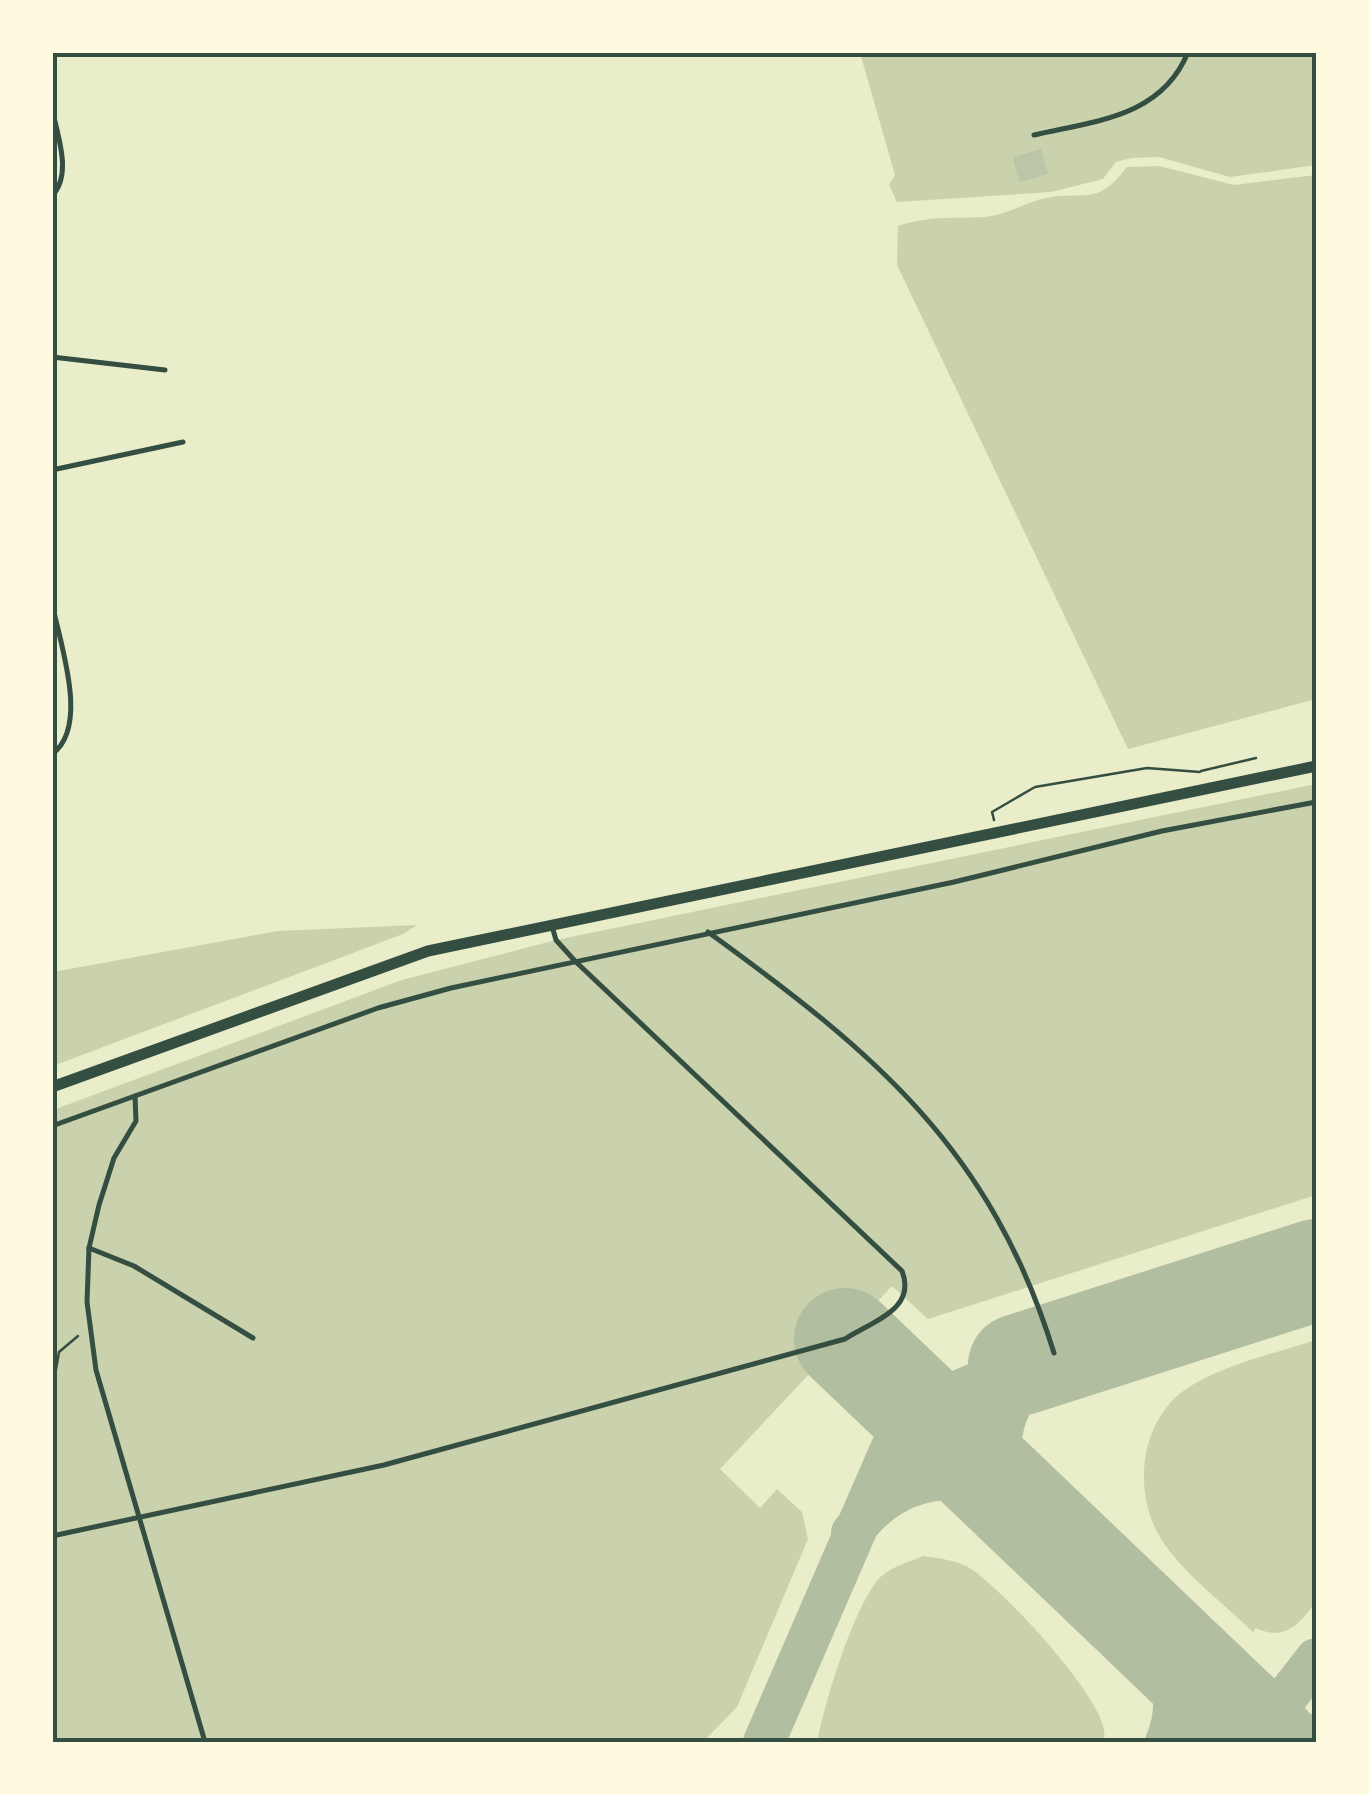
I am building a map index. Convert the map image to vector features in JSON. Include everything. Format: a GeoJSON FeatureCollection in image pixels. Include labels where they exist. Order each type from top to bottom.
{"type":"FeatureCollection","features":[{"type":"Feature","properties":{"kind":"street"},"geometry":{"type":"LineString","coordinates":[[52,1087],[428,951],[1316,766]]}},
{"type":"Feature","properties":{"kind":"lane"},"geometry":{"type":"LineString","coordinates":[[1034,135],[1122,115],[1156,99],[1178,76],[1188,52]]}},
{"type":"Feature","properties":{"kind":"lane"},"geometry":{"type":"LineString","coordinates":[[52,108],[64,171],[62,185],[52,196]]}},
{"type":"Feature","properties":{"kind":"lane"},"geometry":{"type":"LineString","coordinates":[[52,357],[165,370]]}},
{"type":"Feature","properties":{"kind":"lane"},"geometry":{"type":"LineString","coordinates":[[52,470],[183,442]]}},
{"type":"Feature","properties":{"kind":"lane"},"geometry":{"type":"LineString","coordinates":[[52,604],[74,718],[64,743],[52,754]]}},
{"type":"Feature","properties":{"kind":"lane"},"geometry":{"type":"LineString","coordinates":[[52,1126],[378,1008],[575,960],[1316,802]]}},
{"type":"Feature","properties":{"kind":"lane"},"geometry":{"type":"LineString","coordinates":[[52,1536],[384,1465],[845,1340],[905,1300],[909,1288],[902,1271],[575,960],[556,940],[552,924]]}},
{"type":"Feature","properties":{"kind":"lane"},"geometry":{"type":"LineString","coordinates":[[708,932],[812,1008],[879,1064],[924,1110],[991,1206],[1034,1288],[1054,1354]]}},
{"type":"Feature","properties":{"kind":"lane"},"geometry":{"type":"LineString","coordinates":[[135,1096],[136,1121],[114,1158],[90,1248],[87,1302],[96,1370],[206,1742]]}},
{"type":"Feature","properties":{"kind":"lane"},"geometry":{"type":"LineString","coordinates":[[90,1248],[134,1266],[253,1338]]}},
{"type":"Feature","properties":{"kind":"path"},"geometry":{"type":"LineString","coordinates":[[1000,824],[992,812],[1035,787],[1147,768],[1200,772],[1256,758]]}},
{"type":"Feature","properties":{"kind":"path"},"geometry":{"type":"LineString","coordinates":[[1200,772],[1202,790]]}},
{"type":"Feature","properties":{"kind":"path"},"geometry":{"type":"LineString","coordinates":[[56,1375],[59,1352],[78,1336],[91,1332]]}},
{"type":"Feature","properties":{"kind":"green space"},"geometry":{"type":"Polygon","coordinates":[[[860,53],[1316,53],[1316,165],[1230,177],[1159,157],[1131,158],[1116,162],[1103,179],[1051,192],[897,202],[889,185],[895,175],[860,53]]]}},
{"type":"Feature","properties":{"kind":"green space"},"geometry":{"type":"Polygon","coordinates":[[[1159,166],[1234,185],[1316,175],[1316,699],[1128,749],[897,265],[898,226],[932,219],[993,216],[1052,197],[1094,194],[1109,187],[1127,167],[1159,166]]]}},
{"type":"Feature","properties":{"kind":"green space"},"geometry":{"type":"Polygon","coordinates":[[[1316,784],[1316,1195],[928,1319],[892,1286],[720,1469],[760,1508],[777,1489],[802,1512],[808,1539],[737,1707],[703,1742],[53,1742],[53,1110],[402,980],[556,940],[1316,784]]]}},
{"type":"Feature","properties":{"kind":"green space"},"geometry":{"type":"Polygon","coordinates":[[[417,925],[403,934],[53,1066],[53,972],[278,931],[417,925]]]}},
{"type":"Feature","properties":{"kind":"green space"},"geometry":{"type":"Polygon","coordinates":[[[1316,1340],[1316,1602],[1304,1617],[1283,1632],[1256,1628],[1253,1632],[1195,1579],[1165,1545],[1147,1504],[1145,1458],[1161,1415],[1194,1384],[1238,1364],[1316,1340]]]}},
{"type":"Feature","properties":{"kind":"green space"},"geometry":{"type":"Polygon","coordinates":[[[923,1556],[968,1567],[1027,1620],[1091,1700],[1102,1722],[1104,1738],[1098,1742],[817,1742],[840,1659],[866,1597],[886,1573],[923,1556]]]}},
{"type":"Feature","properties":{"kind":"building"},"geometry":{"type":"Polygon","coordinates":[[[1041,149],[1048,174],[1019,182],[1013,157],[1041,149]]]}},
{"type":"Feature","properties":{"kind":"taxiway"},"geometry":{"type":"LineString","coordinates":[[1024,1511],[1003,1465],[1004,1424],[1023,1386],[1059,1352]]}},
{"type":"Feature","properties":{"kind":"taxiway"},"geometry":{"type":"LineString","coordinates":[[764,1742],[891,1449],[938,1400],[1019,1365]]}},
{"type":"Feature","properties":{"kind":"taxiway"},"geometry":{"type":"LineString","coordinates":[[852,1533],[866,1516],[899,1491],[937,1480],[978,1485],[1009,1501],[1127,1609],[1158,1647],[1169,1671],[1174,1702],[1166,1742]]}},
{"type":"Feature","properties":{"kind":"taxiway"},"geometry":{"type":"LineString","coordinates":[[1252,1742],[1316,1659]]}},
{"type":"Feature","properties":{"kind":"taxiway"},"geometry":{"type":"LineString","coordinates":[[1180,1664],[1197,1694],[1207,1742]]}},
{"type":"Feature","properties":{"kind":"taxiway"},"geometry":{"type":"LineString","coordinates":[[1290,1742],[1316,1734]]}},
{"type":"Feature","properties":{"kind":"runway"},"geometry":{"type":"LineString","coordinates":[[1019,1365],[1316,1270]]}},
{"type":"Feature","properties":{"kind":"runway"},"geometry":{"type":"LineString","coordinates":[[845,1339],[1267,1742]]}}]}
